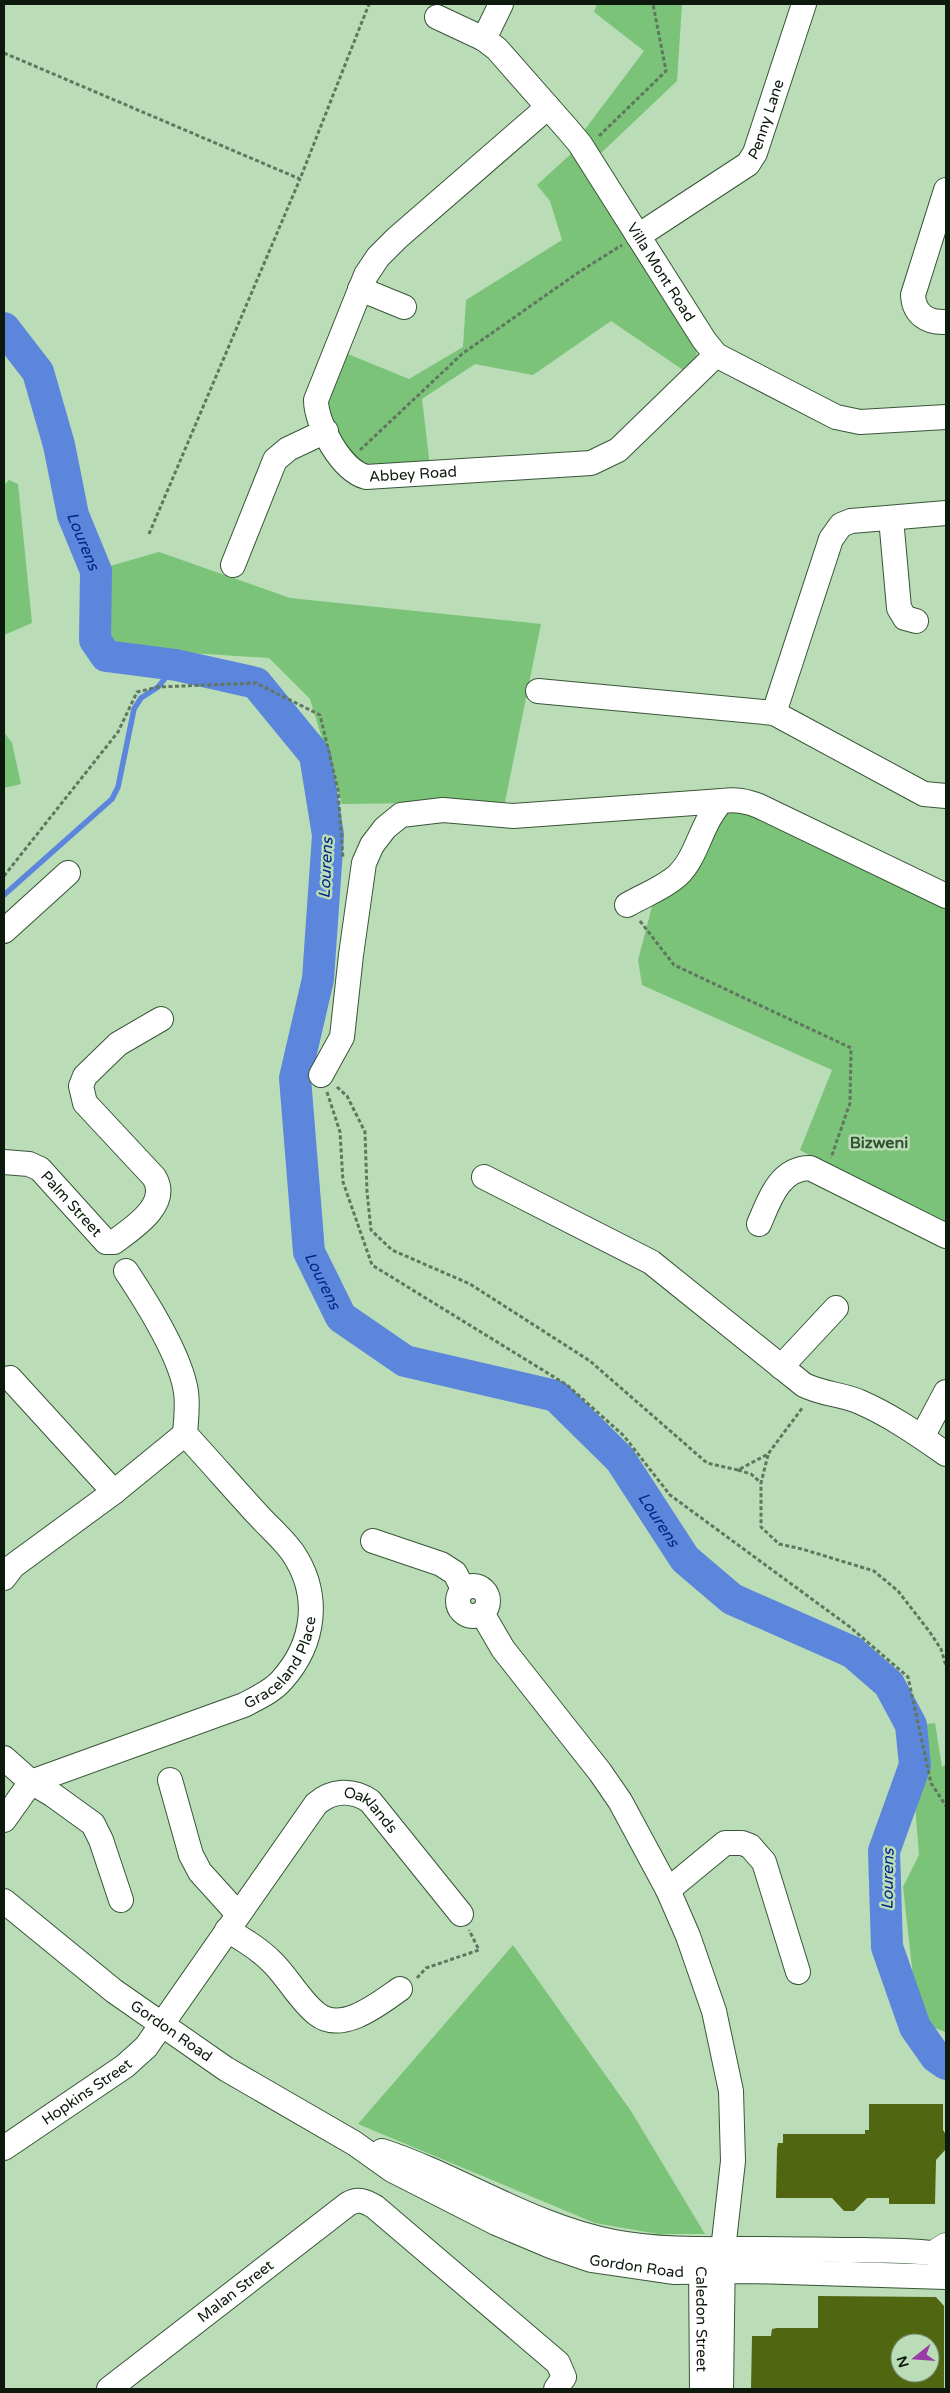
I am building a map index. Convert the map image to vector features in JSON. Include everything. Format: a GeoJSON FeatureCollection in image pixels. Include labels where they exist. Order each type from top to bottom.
{"type":"FeatureCollection","features":[{"type":"Feature","properties":{"kind":"street"},"geometry":{"type":"LineString","coordinates":[[484,39],[501,4]]}},
{"type":"Feature","properties":{"kind":"street","name":"Penny Lane"},"geometry":{"type":"LineString","coordinates":[[638,236],[741,171],[752,160],[804,4]]}},
{"type":"Feature","properties":{"kind":"street","name":"Villa Mont Road"},"geometry":{"type":"LineString","coordinates":[[437,18],[484,39],[496,49],[584,150],[704,340],[716,355],[827,412],[849,420],[860,422],[946,417]]}},
{"type":"Feature","properties":{"kind":"street"},"geometry":{"type":"LineString","coordinates":[[345,464],[319,417],[316,400],[371,266],[397,238],[548,107]]}},
{"type":"Feature","properties":{"kind":"street"},"geometry":{"type":"LineString","coordinates":[[946,190],[913,295],[913,304],[923,317],[935,323],[946,322]]}},
{"type":"Feature","properties":{"kind":"street"},"geometry":{"type":"LineString","coordinates":[[360,290],[404,307]]}},
{"type":"Feature","properties":{"kind":"street","name":"Abbey Road"},"geometry":{"type":"LineString","coordinates":[[345,464],[360,475],[374,477],[591,464],[604,459],[618,450],[716,355]]}},
{"type":"Feature","properties":{"kind":"street"},"geometry":{"type":"LineString","coordinates":[[233,565],[275,460],[288,448],[326,431]]}},
{"type":"Feature","properties":{"kind":"street"},"geometry":{"type":"LineString","coordinates":[[774,713],[833,534],[841,525],[852,521],[946,513]]}},
{"type":"Feature","properties":{"kind":"street"},"geometry":{"type":"LineString","coordinates":[[891,518],[898,608],[905,618],[916,621]]}},
{"type":"Feature","properties":{"kind":"street"},"geometry":{"type":"LineString","coordinates":[[538,691],[774,713],[924,794],[946,796]]}},
{"type":"Feature","properties":{"kind":"street"},"geometry":{"type":"LineString","coordinates":[[321,1075],[342,1037],[364,863],[372,845],[385,828],[401,815],[443,810],[513,816],[738,800],[759,806],[946,896]]}},
{"type":"Feature","properties":{"kind":"street"},"geometry":{"type":"LineString","coordinates":[[627,905],[678,874],[686,864],[707,819],[722,801]]}},
{"type":"Feature","properties":{"kind":"street"},"geometry":{"type":"LineString","coordinates":[[4,931],[68,873]]}},
{"type":"Feature","properties":{"kind":"street","name":"Palm Street"},"geometry":{"type":"LineString","coordinates":[[4,1162],[30,1164],[40,1169],[109,1243],[117,1240],[152,1209],[158,1200],[159,1187],[154,1177],[85,1103],[81,1086],[86,1076],[118,1044],[161,1019]]}},
{"type":"Feature","properties":{"kind":"street"},"geometry":{"type":"LineString","coordinates":[[759,1224],[775,1189],[791,1173],[801,1168],[810,1168],[946,1236]]}},
{"type":"Feature","properties":{"kind":"street"},"geometry":{"type":"LineString","coordinates":[[484,1178],[651,1262],[781,1367],[816,1391],[860,1402],[922,1437],[946,1454]]}},
{"type":"Feature","properties":{"kind":"street"},"geometry":{"type":"LineString","coordinates":[[5,1572],[114,1492],[185,1434],[187,1405],[182,1378],[146,1302],[126,1271]]}},
{"type":"Feature","properties":{"kind":"street"},"geometry":{"type":"LineString","coordinates":[[781,1367],[836,1308]]}},
{"type":"Feature","properties":{"kind":"street"},"geometry":{"type":"LineString","coordinates":[[10,1378],[114,1492]]}},
{"type":"Feature","properties":{"kind":"street"},"geometry":{"type":"LineString","coordinates":[[922,1437],[946,1392]]}},
{"type":"Feature","properties":{"kind":"street","name":"Graceland Place"},"geometry":{"type":"LineString","coordinates":[[31,1782],[244,1705],[281,1681],[305,1645],[311,1628],[311,1610],[306,1585],[292,1553],[185,1434]]}},
{"type":"Feature","properties":{"kind":"street"},"geometry":{"type":"LineString","coordinates":[[373,1541],[441,1564],[454,1573],[463,1589],[458,1601],[462,1612],[474,1616],[482,1612],[503,1649],[600,1772],[620,1801],[668,1890],[700,1969],[726,2061],[731,2091],[731,2145],[733,2161],[712,2261]]}},
{"type":"Feature","properties":{"kind":"street"},"geometry":{"type":"LineString","coordinates":[[4,1758],[31,1782],[54,1795],[93,1824],[101,1840],[122,1900]]}},
{"type":"Feature","properties":{"kind":"street"},"geometry":{"type":"LineString","coordinates":[[170,1780],[190,1855],[200,1872],[233,1922],[254,1946],[272,1961],[312,2009],[322,2017],[355,2017],[400,1989]]}},
{"type":"Feature","properties":{"kind":"street"},"geometry":{"type":"LineString","coordinates":[[4,1820],[31,1782]]}},
{"type":"Feature","properties":{"kind":"street","name":"Oaklands"},"geometry":{"type":"LineString","coordinates":[[162,2026],[316,1804],[324,1797],[345,1792],[354,1793],[370,1801],[461,1914]]}},
{"type":"Feature","properties":{"kind":"street"},"geometry":{"type":"LineString","coordinates":[[668,1890],[725,1843],[742,1842],[750,1846],[764,1862],[798,1972]]}},
{"type":"Feature","properties":{"kind":"street","name":"Gordon Road"},"geometry":{"type":"LineString","coordinates":[[4,1902],[114,1991],[226,2069],[354,2142],[392,2170],[496,2223],[553,2247],[591,2260],[639,2269],[712,2261],[855,2250],[944,2258]]}},
{"type":"Feature","properties":{"kind":"street","name":"Hopkins Street"},"geometry":{"type":"LineString","coordinates":[[6,2144],[135,2058],[162,2026]]}},
{"type":"Feature","properties":{"kind":"street","name":"Malan Street"},"geometry":{"type":"LineString","coordinates":[[108,2389],[348,2204],[357,2200],[365,2201],[558,2363],[564,2377],[557,2389]]}},
{"type":"Feature","properties":{"kind":"street","name":"Caledon Street"},"geometry":{"type":"LineString","coordinates":[[702,2389],[712,2261]]}},
{"type":"Feature","properties":{"kind":"street","name":"Caledon Street"},"geometry":{"type":"LineString","coordinates":[[712,2261],[722,2389]]}},
{"type":"Feature","properties":{"kind":"path"},"geometry":{"type":"LineString","coordinates":[[149,534],[300,179],[369,4]]}},
{"type":"Feature","properties":{"kind":"path"},"geometry":{"type":"LineString","coordinates":[[584,150],[666,71],[653,4]]}},
{"type":"Feature","properties":{"kind":"path"},"geometry":{"type":"LineString","coordinates":[[4,53],[300,179]]}},
{"type":"Feature","properties":{"kind":"path"},"geometry":{"type":"LineString","coordinates":[[345,464],[462,354],[579,272],[638,236]]}},
{"type":"Feature","properties":{"kind":"path"},"geometry":{"type":"LineString","coordinates":[[4,876],[118,732],[137,692],[158,686],[256,683],[320,715],[338,790],[344,868]]}},
{"type":"Feature","properties":{"kind":"path"},"geometry":{"type":"LineString","coordinates":[[627,905],[674,965],[851,1048],[850,1104],[825,1175]]}},
{"type":"Feature","properties":{"kind":"path"},"geometry":{"type":"LineString","coordinates":[[321,1075],[347,1096],[365,1132],[367,1192],[371,1230],[392,1250],[470,1284],[590,1361],[707,1463],[751,1474],[761,1483]]}},
{"type":"Feature","properties":{"kind":"path"},"geometry":{"type":"LineString","coordinates":[[321,1075],[340,1132],[343,1182],[372,1265],[567,1385],[624,1436],[670,1496],[850,1627],[908,1677],[931,1783],[946,1806]]}},
{"type":"Feature","properties":{"kind":"path"},"geometry":{"type":"LineString","coordinates":[[816,1391],[768,1454],[761,1483],[761,1527],[779,1544],[802,1549],[874,1572],[898,1591],[929,1631],[941,1649],[946,1666]]}},
{"type":"Feature","properties":{"kind":"path"},"geometry":{"type":"LineString","coordinates":[[738,1470],[768,1454]]}},
{"type":"Feature","properties":{"kind":"path"},"geometry":{"type":"LineString","coordinates":[[400,1989],[408,1986],[426,1968],[479,1950],[461,1914]]}},
{"type":"Feature","properties":{"kind":"green space"},"geometry":{"type":"Polygon","coordinates":[[[597,4],[682,4],[677,81],[600,154],[583,132],[644,51],[594,12],[597,4]]]}},
{"type":"Feature","properties":{"kind":"green space"},"geometry":{"type":"Polygon","coordinates":[[[573,152],[696,347],[697,359],[689,374],[611,321],[533,375],[475,364],[422,399],[430,466],[356,466],[324,411],[343,352],[409,379],[463,347],[466,300],[562,240],[550,201],[537,185],[573,152]]]}},
{"type":"Feature","properties":{"kind":"green space"},"geometry":{"type":"Polygon","coordinates":[[[9,480],[18,484],[32,623],[4,635],[4,485],[9,480]]]}},
{"type":"Feature","properties":{"kind":"green space"},"geometry":{"type":"Polygon","coordinates":[[[159,552],[290,598],[541,624],[505,802],[342,804],[310,699],[269,658],[130,649],[109,644],[104,602],[110,566],[159,552]]]}},
{"type":"Feature","properties":{"kind":"green space"},"geometry":{"type":"Polygon","coordinates":[[[4,732],[12,743],[21,784],[4,788],[4,732]]]}},
{"type":"Feature","properties":{"kind":"green space"},"geometry":{"type":"Polygon","coordinates":[[[746,805],[946,903],[946,1232],[800,1150],[832,1070],[642,985],[638,960],[654,899],[715,817],[746,805]]]}},
{"type":"Feature","properties":{"kind":"green space"},"geometry":{"type":"Polygon","coordinates":[[[935,1723],[942,1767],[946,1764],[946,2032],[926,2025],[916,2003],[903,1887],[919,1855],[915,1805],[921,1767],[914,1726],[935,1723]]]}},
{"type":"Feature","properties":{"kind":"green space"},"geometry":{"type":"Polygon","coordinates":[[[513,1945],[631,2111],[705,2234],[658,2234],[595,2223],[358,2124],[513,1945]]]}},
{"type":"Feature","properties":{"kind":"building"},"geometry":{"type":"Polygon","coordinates":[[[869,2104],[943,2104],[943,2130],[946,2135],[946,2149],[936,2160],[935,2204],[889,2204],[889,2198],[867,2198],[854,2211],[844,2211],[832,2198],[776,2198],[777,2149],[778,2143],[783,2143],[783,2134],[865,2134],[865,2130],[869,2130],[869,2104]]]}},
{"type":"Feature","properties":{"kind":"building"},"geometry":{"type":"Polygon","coordinates":[[[818,2296],[936,2297],[944,2306],[944,2389],[751,2389],[752,2336],[771,2336],[772,2329],[818,2328],[818,2296]]]}},
{"type":"Feature","properties":{"kind":"waterway","name":"Lourens"},"geometry":{"type":"LineString","coordinates":[[4,328],[38,372],[59,445],[73,515],[96,571],[95,640],[106,656],[176,665],[256,683],[315,755],[328,835],[318,979],[295,1078],[309,1252],[341,1317],[405,1361],[556,1396],[620,1459],[685,1559],[732,1599],[852,1652],[889,1684],[911,1725],[915,1765],[884,1851],[887,1947],[915,2027],[936,2057],[946,2064]]}},
{"type":"Feature","properties":{"kind":"waterway"},"geometry":{"type":"LineString","coordinates":[[4,895],[112,799],[118,787],[134,709],[141,698],[158,687],[176,665]]}},
{"type":"Feature","properties":{"kind":"district","name":"Bizweni"},"geometry":{"type":"Point","coordinates":[879,1142]}}]}
